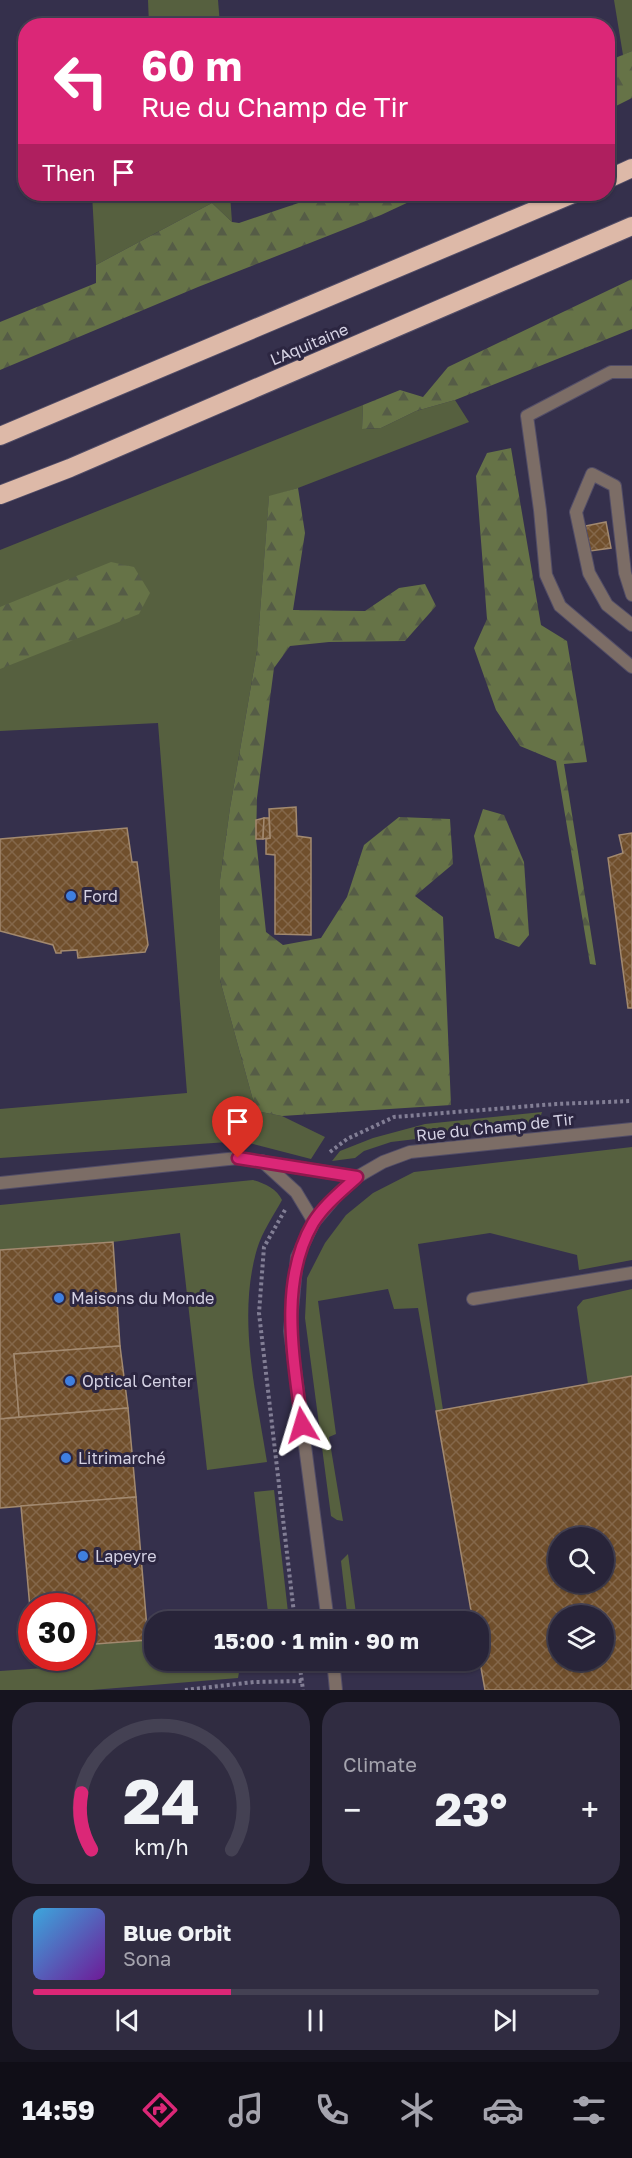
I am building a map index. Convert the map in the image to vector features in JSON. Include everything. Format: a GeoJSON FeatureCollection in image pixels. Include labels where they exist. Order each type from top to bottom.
{"type":"FeatureCollection","features":[{"type":"Feature","properties":{"kind":"highway"},"geometry":{"type":"LineString","coordinates":[[615,176],[632,168]]}},
{"type":"Feature","properties":{"kind":"highway"},"geometry":{"type":"LineString","coordinates":[[0,436],[556,201]]}},
{"type":"Feature","properties":{"kind":"highway","name":"L'Aquitaine"},"geometry":{"type":"LineString","coordinates":[[0,495],[81,464],[632,226]]}},
{"type":"Feature","properties":{"kind":"street"},"geometry":{"type":"LineString","coordinates":[[632,372],[611,372],[527,416],[546,575],[560,606],[632,667]]}},
{"type":"Feature","properties":{"kind":"street"},"geometry":{"type":"LineString","coordinates":[[632,595],[625,573],[615,486],[592,474],[576,512],[589,573],[607,605],[632,625]]}},
{"type":"Feature","properties":{"kind":"street","name":"Rue du Champ de Tir"},"geometry":{"type":"LineString","coordinates":[[327,1611],[290,1331],[297,1257],[314,1222],[338,1194],[357,1177],[383,1162],[410,1152],[632,1129]]}},
{"type":"Feature","properties":{"kind":"street"},"geometry":{"type":"LineString","coordinates":[[0,1183],[238,1158],[357,1177]]}},
{"type":"Feature","properties":{"kind":"street"},"geometry":{"type":"LineString","coordinates":[[261,1161],[296,1192],[314,1222]]}},
{"type":"Feature","properties":{"kind":"street"},"geometry":{"type":"LineString","coordinates":[[473,1299],[632,1273]]}},
{"type":"Feature","properties":{"kind":"street"},"geometry":{"type":"LineString","coordinates":[[334,1671],[336,1690]]}},
{"type":"Feature","properties":{"kind":"path"},"geometry":{"type":"LineString","coordinates":[[315,1170],[332,1149],[347,1139],[394,1117],[556,1104],[632,1101]]}},
{"type":"Feature","properties":{"kind":"path"},"geometry":{"type":"LineString","coordinates":[[301,1671],[303,1690]]}},
{"type":"Feature","properties":{"kind":"path"},"geometry":{"type":"LineString","coordinates":[[185,1690],[254,1682],[302,1681]]}},
{"type":"Feature","properties":{"kind":"green space"},"geometry":{"type":"Polygon","coordinates":[[[148,0],[218,0],[219,18],[149,18],[148,0]]]}},
{"type":"Feature","properties":{"kind":"green space"},"geometry":{"type":"Polygon","coordinates":[[[614,0],[632,0],[632,51],[623,55],[614,0]]]}},
{"type":"Feature","properties":{"kind":"green space"},"geometry":{"type":"Polygon","coordinates":[[[632,51],[632,98],[615,106],[615,58],[632,51]]]}},
{"type":"Feature","properties":{"kind":"green space"},"geometry":{"type":"Polygon","coordinates":[[[92,201],[230,201],[232,222],[212,203],[96,265],[92,201]]]}},
{"type":"Feature","properties":{"kind":"green space"},"geometry":{"type":"Polygon","coordinates":[[[304,201],[411,201],[0,370],[0,322],[96,283],[96,265],[212,203],[232,222],[239,223],[304,201]]]}},
{"type":"Feature","properties":{"kind":"green space"},"geometry":{"type":"Polygon","coordinates":[[[632,279],[632,329],[455,400],[416,411],[381,428],[362,429],[363,405],[400,390],[423,397],[448,367],[632,279]]]}},
{"type":"Feature","properties":{"kind":"green space"},"geometry":{"type":"Polygon","coordinates":[[[455,400],[469,422],[269,497],[257,651],[220,880],[220,980],[256,1111],[282,1116],[325,1137],[311,1159],[242,1141],[0,1158],[0,1109],[187,1093],[158,723],[0,731],[0,550],[363,405],[362,429],[381,428],[416,411],[455,400]]]}},
{"type":"Feature","properties":{"kind":"green space"},"geometry":{"type":"Polygon","coordinates":[[[511,448],[541,625],[567,641],[587,762],[564,764],[596,965],[590,964],[556,761],[520,746],[496,710],[474,648],[487,619],[476,476],[487,453],[511,448]]]}},
{"type":"Feature","properties":{"kind":"green space"},"geometry":{"type":"Polygon","coordinates":[[[298,488],[305,533],[293,610],[365,611],[399,588],[425,584],[436,606],[405,641],[329,642],[290,646],[274,668],[257,798],[256,839],[266,932],[283,945],[321,938],[347,897],[364,845],[399,817],[450,819],[453,864],[415,896],[443,917],[451,1105],[282,1116],[256,1111],[220,980],[220,880],[257,651],[269,496],[298,488]]]}},
{"type":"Feature","properties":{"kind":"green space"},"geometry":{"type":"Polygon","coordinates":[[[111,562],[134,567],[150,593],[139,614],[0,669],[0,607],[111,562]]]}},
{"type":"Feature","properties":{"kind":"green space"},"geometry":{"type":"Polygon","coordinates":[[[483,809],[504,815],[524,862],[529,935],[519,947],[495,938],[474,836],[483,809]]]}},
{"type":"Feature","properties":{"kind":"green space"},"geometry":{"type":"Polygon","coordinates":[[[542,1112],[539,1122],[534,1125],[391,1142],[364,1151],[355,1158],[332,1161],[340,1151],[373,1138],[425,1124],[542,1112]]]}},
{"type":"Feature","properties":{"kind":"green space"},"geometry":{"type":"Polygon","coordinates":[[[632,1147],[632,1260],[579,1270],[577,1255],[490,1233],[418,1244],[443,1410],[436,1411],[418,1308],[394,1309],[388,1289],[318,1301],[336,1434],[329,1437],[343,1521],[331,1516],[305,1318],[307,1278],[325,1243],[346,1215],[373,1193],[414,1172],[632,1147]]]}},
{"type":"Feature","properties":{"kind":"green space"},"geometry":{"type":"Polygon","coordinates":[[[253,1180],[270,1187],[282,1200],[257,1249],[251,1275],[249,1302],[250,1355],[267,1462],[207,1470],[180,1233],[113,1242],[0,1250],[0,1205],[253,1180]]]}},
{"type":"Feature","properties":{"kind":"green space"},"geometry":{"type":"Polygon","coordinates":[[[632,1289],[632,1376],[588,1384],[577,1307],[583,1300],[632,1289]]]}},
{"type":"Feature","properties":{"kind":"green space"},"geometry":{"type":"Polygon","coordinates":[[[274,1490],[288,1611],[268,1611],[254,1492],[274,1490]]]}},
{"type":"Feature","properties":{"kind":"green space"},"geometry":{"type":"Polygon","coordinates":[[[348,1554],[356,1611],[347,1611],[341,1561],[348,1554]]]}},
{"type":"Feature","properties":{"kind":"green space"},"geometry":{"type":"Polygon","coordinates":[[[144,1640],[144,1671],[239,1671],[238,1678],[92,1690],[0,1690],[0,1671],[96,1671],[96,1644],[144,1640]]]}},
{"type":"Feature","properties":{"kind":"building"},"geometry":{"type":"Polygon","coordinates":[[[606,522],[611,548],[590,551],[585,526],[606,522]]]}},
{"type":"Feature","properties":{"kind":"building"},"geometry":{"type":"Polygon","coordinates":[[[296,807],[297,836],[311,838],[311,935],[275,934],[275,855],[266,854],[266,839],[270,838],[269,809],[296,807]]]}},
{"type":"Feature","properties":{"kind":"building"},"geometry":{"type":"Polygon","coordinates":[[[264,818],[263,839],[256,839],[256,820],[264,818]]]}},
{"type":"Feature","properties":{"kind":"building"},"geometry":{"type":"Polygon","coordinates":[[[264,818],[269,818],[270,838],[263,839],[264,818]]]}},
{"type":"Feature","properties":{"kind":"building","name":"Ford"},"geometry":{"type":"Polygon","coordinates":[[[127,828],[132,862],[137,862],[148,945],[145,952],[78,958],[77,950],[56,953],[53,945],[0,931],[0,839],[127,828]]]}},
{"type":"Feature","properties":{"kind":"building"},"geometry":{"type":"Polygon","coordinates":[[[632,833],[632,1008],[628,1008],[608,858],[623,853],[619,835],[632,833]]]}},
{"type":"Feature","properties":{"kind":"building","name":"Maisons du Monde"},"geometry":{"type":"Polygon","coordinates":[[[113,1242],[120,1346],[14,1354],[19,1417],[0,1419],[0,1250],[113,1242]]]}},
{"type":"Feature","properties":{"kind":"building","name":"Optical Center"},"geometry":{"type":"Polygon","coordinates":[[[120,1346],[128,1408],[19,1417],[14,1354],[120,1346]]]}},
{"type":"Feature","properties":{"kind":"building"},"geometry":{"type":"Polygon","coordinates":[[[632,1376],[632,1690],[485,1690],[482,1671],[489,1671],[489,1611],[471,1611],[436,1411],[632,1376]]]}},
{"type":"Feature","properties":{"kind":"building","name":"Litrimarché"},"geometry":{"type":"Polygon","coordinates":[[[128,1408],[136,1497],[0,1508],[0,1419],[128,1408]]]}},
{"type":"Feature","properties":{"kind":"building","name":"Lapeyre"},"geometry":{"type":"Polygon","coordinates":[[[136,1497],[146,1611],[144,1640],[96,1644],[96,1593],[29,1593],[21,1506],[136,1497]]]}},
{"type":"Feature","properties":{"kind":"place","name":"Ford"},"geometry":{"type":"Point","coordinates":[71,896]}},
{"type":"Feature","properties":{"kind":"place","name":"Maisons du Monde"},"geometry":{"type":"Point","coordinates":[59,1298]}},
{"type":"Feature","properties":{"kind":"place","name":"Optical Center"},"geometry":{"type":"Point","coordinates":[70,1381]}},
{"type":"Feature","properties":{"kind":"place","name":"Litrimarché"},"geometry":{"type":"Point","coordinates":[66,1458]}},
{"type":"Feature","properties":{"kind":"place","name":"Lapeyre"},"geometry":{"type":"Point","coordinates":[83,1556]}},
{"type":"Feature","properties":{"kind":"route"},"geometry":{"type":"LineString","coordinates":[[238,1158],[357,1177],[338,1194],[314,1222],[297,1257],[290,1331],[302,1425]]}}]}
